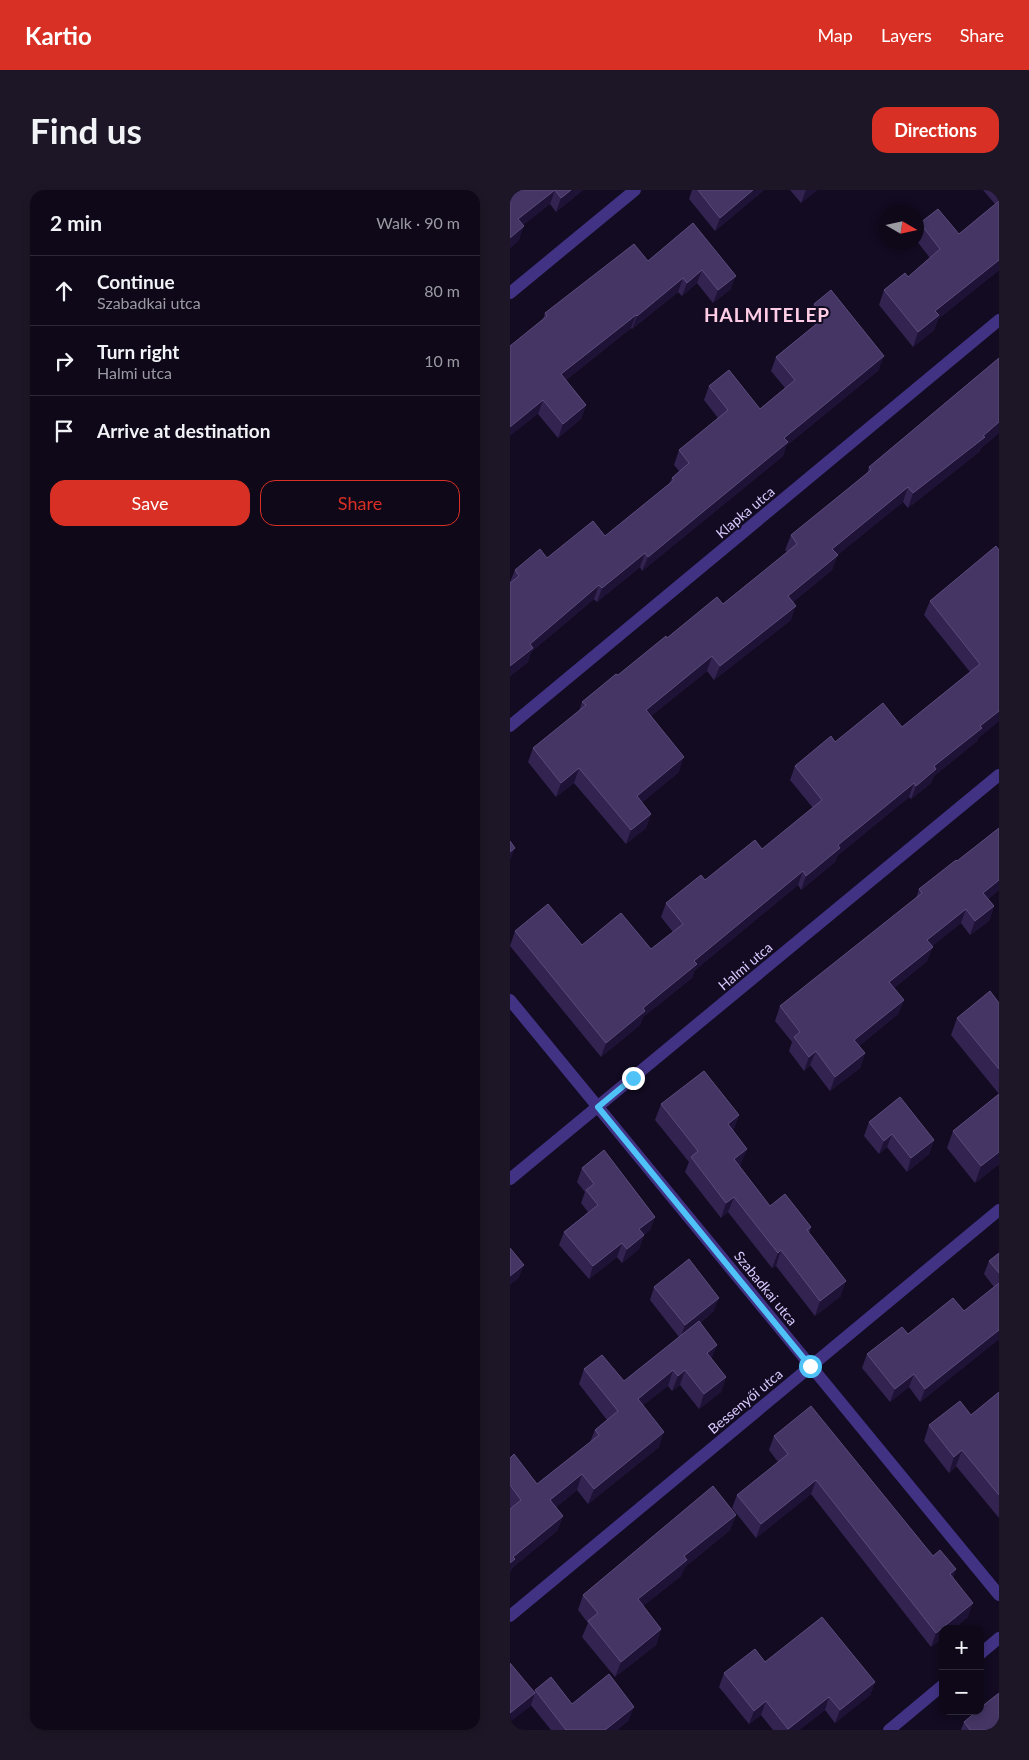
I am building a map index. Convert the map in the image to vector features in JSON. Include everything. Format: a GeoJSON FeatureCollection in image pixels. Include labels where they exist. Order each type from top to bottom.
{"type":"FeatureCollection","features":[{"type":"Feature","properties":{"kind":"street"},"geometry":{"type":"LineString","coordinates":[[510,294],[635,190]]}},
{"type":"Feature","properties":{"kind":"street","name":"Klapka utca"},"geometry":{"type":"LineString","coordinates":[[510,726],[999,320]]}},
{"type":"Feature","properties":{"kind":"street","name":"Halmi utca"},"geometry":{"type":"LineString","coordinates":[[510,1179],[999,775]]}},
{"type":"Feature","properties":{"kind":"street","name":"Szabadkai utca"},"geometry":{"type":"LineString","coordinates":[[510,1000],[999,1595]]}},
{"type":"Feature","properties":{"kind":"street","name":"Bessenyői utca"},"geometry":{"type":"LineString","coordinates":[[510,1616],[999,1210]]}},
{"type":"Feature","properties":{"kind":"street"},"geometry":{"type":"LineString","coordinates":[[984,1651],[999,1638]]}},
{"type":"Feature","properties":{"kind":"street"},"geometry":{"type":"LineString","coordinates":[[888,1730],[939,1688]]}},
{"type":"Feature","properties":{"kind":"building"},"geometry":{"type":"Polygon","coordinates":[[[510,190],[555,190],[518,219],[524,226],[510,238],[510,190]]]}},
{"type":"Feature","properties":{"kind":"building"},"geometry":{"type":"Polygon","coordinates":[[[555,190],[571,190],[561,198],[555,190]]]}},
{"type":"Feature","properties":{"kind":"building"},"geometry":{"type":"Polygon","coordinates":[[[698,190],[753,190],[720,218],[698,190]]]}},
{"type":"Feature","properties":{"kind":"building"},"geometry":{"type":"Polygon","coordinates":[[[999,201],[999,260],[935,311],[939,315],[918,332],[884,290],[905,273],[908,277],[940,249],[924,228],[924,220],[938,209],[959,234],[999,201]]]}},
{"type":"Feature","properties":{"kind":"building"},"geometry":{"type":"Polygon","coordinates":[[[693,223],[736,276],[718,290],[702,270],[687,283],[683,278],[561,374],[586,405],[563,424],[543,400],[510,427],[510,346],[547,316],[545,313],[634,244],[648,261],[693,223]]]}},
{"type":"Feature","properties":{"kind":"building"},"geometry":{"type":"Polygon","coordinates":[[[831,290],[884,356],[784,438],[788,442],[648,557],[645,553],[602,588],[599,585],[530,644],[533,648],[510,666],[510,583],[519,576],[515,570],[540,549],[547,558],[593,521],[605,536],[674,480],[672,478],[689,463],[679,450],[728,410],[709,386],[729,370],[760,409],[795,380],[776,357],[825,317],[814,304],[831,290]]]}},
{"type":"Feature","properties":{"kind":"building"},"geometry":{"type":"Polygon","coordinates":[[[999,358],[999,422],[983,436],[985,437],[913,493],[908,487],[832,549],[838,555],[788,596],[796,606],[720,666],[712,656],[646,710],[684,757],[637,796],[651,814],[631,830],[579,768],[561,783],[533,748],[586,705],[582,702],[616,674],[618,675],[666,636],[667,638],[717,597],[723,604],[797,544],[791,535],[871,470],[869,467],[999,358]]]}},
{"type":"Feature","properties":{"kind":"building"},"geometry":{"type":"Polygon","coordinates":[[[996,546],[999,550],[999,711],[980,726],[982,728],[934,766],[936,769],[916,786],[914,783],[838,845],[840,848],[806,876],[803,871],[694,961],[697,964],[643,1008],[645,1011],[606,1043],[515,931],[548,904],[582,945],[621,913],[651,949],[683,924],[666,903],[701,875],[705,880],[755,840],[762,849],[822,800],[795,766],[831,736],[835,742],[883,703],[902,727],[980,664],[930,601],[996,546]]]}},
{"type":"Feature","properties":{"kind":"building"},"geometry":{"type":"Polygon","coordinates":[[[999,828],[999,880],[983,893],[994,906],[975,921],[966,909],[927,940],[933,947],[889,982],[904,1000],[854,1040],[865,1053],[835,1077],[816,1051],[809,1057],[794,1037],[800,1032],[780,1006],[922,893],[919,889],[999,828]]]}},
{"type":"Feature","properties":{"kind":"building"},"geometry":{"type":"Polygon","coordinates":[[[510,841],[515,848],[510,852],[510,841]]]}},
{"type":"Feature","properties":{"kind":"building"},"geometry":{"type":"Polygon","coordinates":[[[990,991],[999,1003],[999,1069],[957,1018],[990,991]]]}},
{"type":"Feature","properties":{"kind":"building"},"geometry":{"type":"Polygon","coordinates":[[[704,1071],[739,1115],[728,1124],[747,1149],[734,1159],[770,1206],[785,1194],[811,1227],[807,1230],[846,1281],[820,1301],[781,1250],[778,1253],[734,1197],[726,1203],[691,1157],[698,1151],[661,1104],[704,1071]]]}},
{"type":"Feature","properties":{"kind":"building"},"geometry":{"type":"Polygon","coordinates":[[[999,1094],[999,1152],[981,1166],[953,1131],[999,1094]]]}},
{"type":"Feature","properties":{"kind":"building"},"geometry":{"type":"Polygon","coordinates":[[[900,1097],[934,1140],[911,1158],[892,1134],[884,1141],[869,1122],[900,1097]]]}},
{"type":"Feature","properties":{"kind":"building"},"geometry":{"type":"Polygon","coordinates":[[[604,1150],[655,1217],[639,1229],[644,1235],[627,1249],[622,1243],[593,1266],[564,1232],[598,1205],[586,1190],[594,1184],[582,1168],[604,1150]]]}},
{"type":"Feature","properties":{"kind":"building"},"geometry":{"type":"Polygon","coordinates":[[[510,1248],[524,1265],[510,1276],[510,1248]]]}},
{"type":"Feature","properties":{"kind":"building"},"geometry":{"type":"Polygon","coordinates":[[[999,1253],[999,1273],[989,1261],[999,1253]]]}},
{"type":"Feature","properties":{"kind":"building"},"geometry":{"type":"Polygon","coordinates":[[[689,1259],[719,1298],[685,1325],[654,1287],[689,1259]]]}},
{"type":"Feature","properties":{"kind":"building"},"geometry":{"type":"Polygon","coordinates":[[[999,1283],[999,1330],[925,1389],[914,1374],[895,1389],[867,1354],[902,1327],[908,1334],[953,1298],[964,1311],[999,1283]]]}},
{"type":"Feature","properties":{"kind":"building"},"geometry":{"type":"Polygon","coordinates":[[[699,1321],[717,1345],[707,1353],[726,1377],[704,1394],[685,1370],[678,1376],[673,1370],[638,1399],[664,1432],[594,1489],[582,1474],[550,1500],[563,1516],[513,1557],[515,1559],[510,1563],[510,1509],[521,1500],[510,1485],[510,1458],[514,1454],[537,1484],[599,1435],[595,1430],[618,1411],[584,1369],[602,1355],[624,1381],[699,1321]]]}},
{"type":"Feature","properties":{"kind":"building"},"geometry":{"type":"Polygon","coordinates":[[[999,1392],[999,1495],[962,1450],[954,1457],[929,1425],[960,1401],[971,1415],[999,1392]]]}},
{"type":"Feature","properties":{"kind":"building"},"geometry":{"type":"Polygon","coordinates":[[[811,1406],[933,1556],[940,1550],[956,1569],[950,1574],[973,1603],[946,1625],[939,1625],[939,1631],[936,1633],[816,1480],[761,1524],[737,1495],[788,1454],[774,1436],[811,1406]]]}},
{"type":"Feature","properties":{"kind":"building"},"geometry":{"type":"Polygon","coordinates":[[[713,1486],[736,1515],[684,1556],[687,1560],[638,1599],[661,1629],[621,1662],[588,1621],[598,1613],[583,1595],[713,1486]]]}},
{"type":"Feature","properties":{"kind":"building"},"geometry":{"type":"Polygon","coordinates":[[[822,1617],[875,1682],[840,1710],[829,1697],[788,1729],[766,1701],[754,1711],[724,1673],[755,1649],[765,1662],[822,1617]]]}},
{"type":"Feature","properties":{"kind":"building"},"geometry":{"type":"Polygon","coordinates":[[[510,1663],[535,1693],[510,1713],[510,1663]]]}},
{"type":"Feature","properties":{"kind":"building"},"geometry":{"type":"Polygon","coordinates":[[[609,1674],[634,1707],[605,1730],[566,1730],[535,1690],[551,1677],[572,1704],[609,1674]]]}},
{"type":"Feature","properties":{"kind":"building"},"geometry":{"type":"Polygon","coordinates":[[[999,1693],[999,1730],[970,1730],[964,1722],[972,1715],[984,1715],[984,1705],[999,1693]]]}},
{"type":"Feature","properties":{"kind":"district","name":"HALMITELEP"},"geometry":{"type":"Point","coordinates":[767,314]}},
{"type":"Feature","properties":{"kind":"route"},"geometry":{"type":"LineString","coordinates":[[633,1078],[598,1107],[810,1366]]}}]}
